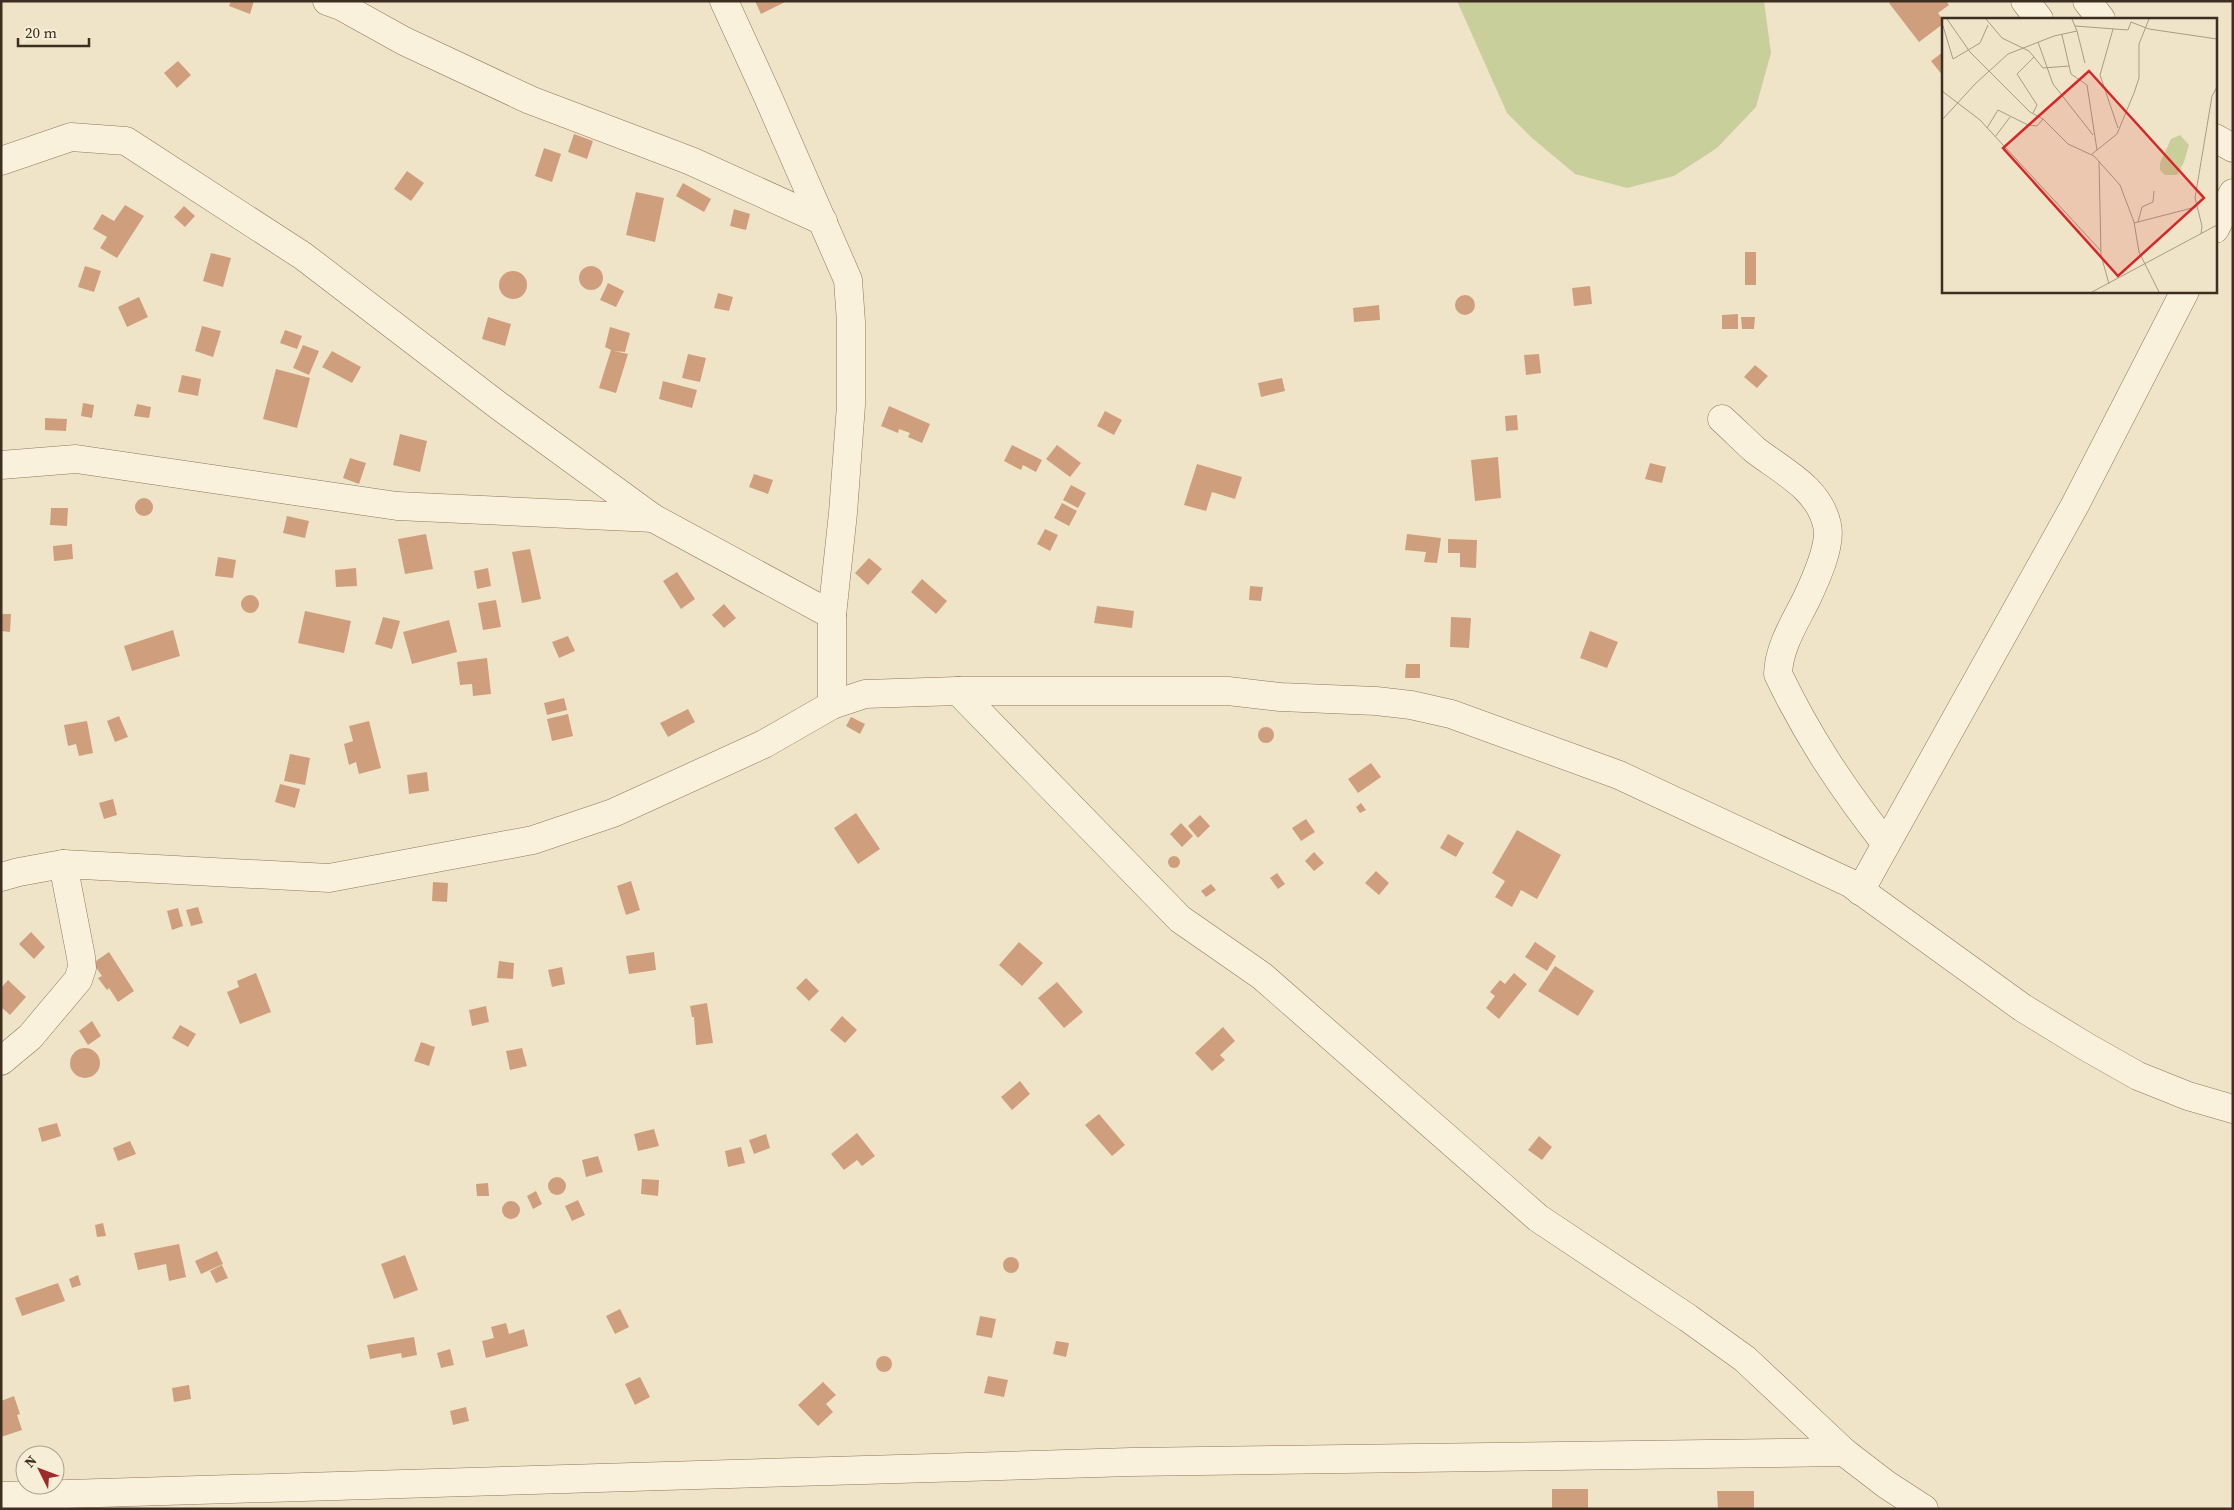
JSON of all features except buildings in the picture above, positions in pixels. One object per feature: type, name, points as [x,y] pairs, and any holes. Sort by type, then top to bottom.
[{"type":"street","points":[[327,1],[341,6],[404,41],[530,100],[691,161],[823,221]]},
{"type":"street","points":[[724,1],[848,280],[852,331],[851,405],[843,513],[832,616],[832,705]]},
{"type":"street","points":[[2025,1],[2038,18]]},
{"type":"street","points":[[2087,1],[2100,18]]},
{"type":"street","points":[[1,161],[71,137],[126,141],[303,256],[499,406],[653,518],[832,616]]},
{"type":"street","points":[[2216,139],[2233,148]]},
{"type":"street","points":[[2216,227],[2233,193]]},
{"type":"street","points":[[1860,891],[2075,505],[2184,292]]},
{"type":"street","points":[[1722,419],[1755,449],[1808,489],[1819,503],[1828,526],[1827,547],[1807,598],[1785,643],[1778,662],[1778,674],[1812,740],[1841,786],[1886,844]]},
{"type":"street","points":[[1,465],[76,460],[397,506],[653,518]]},
{"type":"street","points":[[958,691],[1180,919],[1262,976],[1538,1218],[1688,1318],[1745,1359],[1844,1452],[1887,1485],[1924,1509]]},
{"type":"street","points":[[1,877],[63,864],[329,878],[533,840],[613,814],[764,744],[832,705],[864,694],[958,691],[1228,691],[1280,697],[1376,701],[1411,705],[1452,714],[1619,775],[1841,879],[2023,1008],[2085,1046],[2138,1076],[2188,1096],[2233,1109]]},
{"type":"street","points":[[1,1061],[30,1037],[78,980],[80,974],[81,957],[63,864]]},
{"type":"street","points":[[1,1496],[43,1497],[1131,1462],[1844,1452]]},
{"type":"green space","points":[[1457,1],[1764,1],[1771,53],[1756,107],[1717,148],[1674,176],[1627,188],[1575,174],[1532,138],[1507,113]]}]
